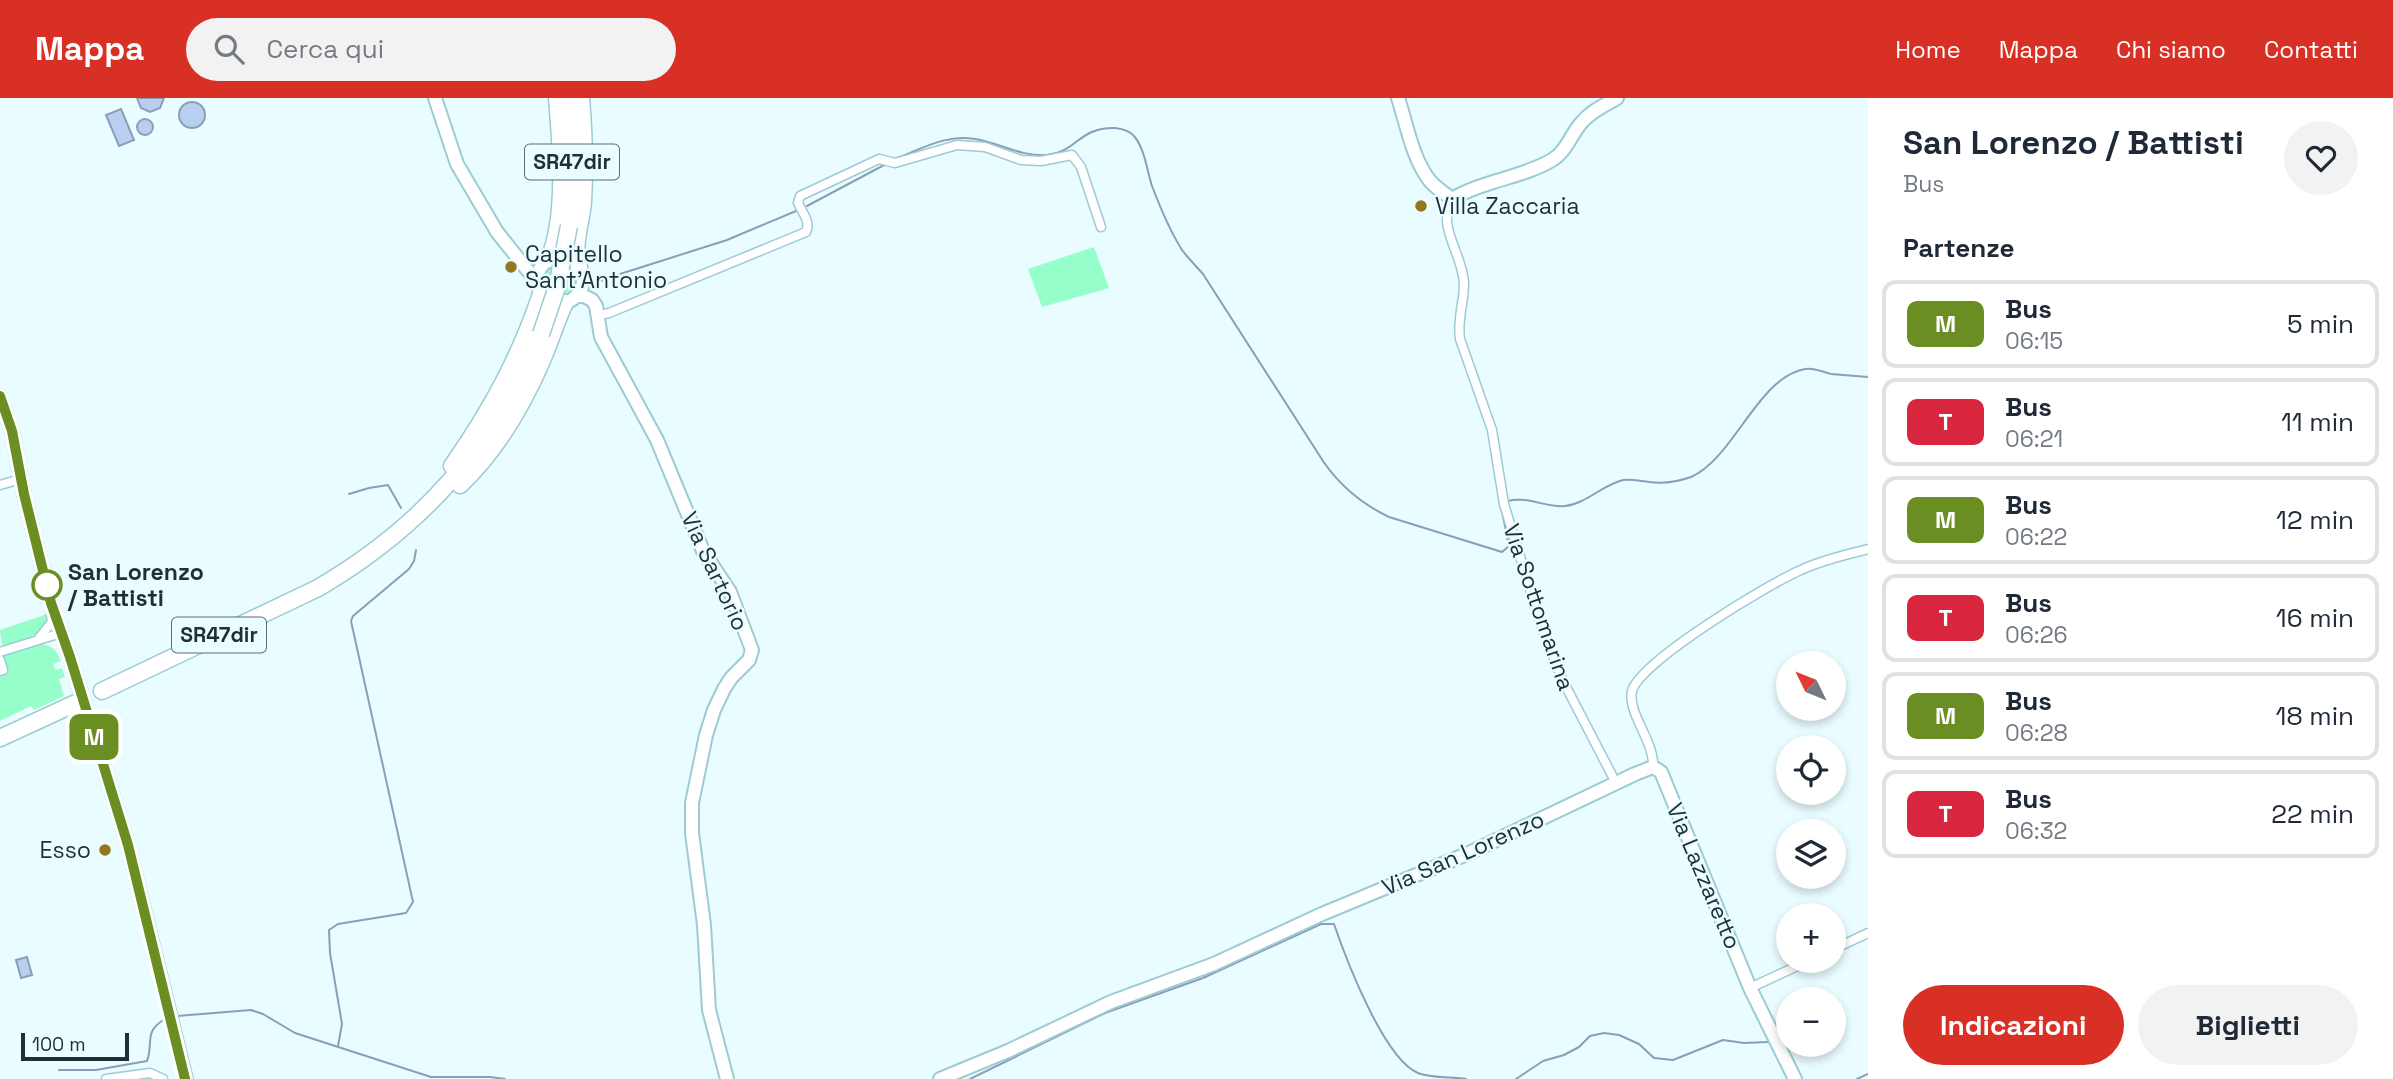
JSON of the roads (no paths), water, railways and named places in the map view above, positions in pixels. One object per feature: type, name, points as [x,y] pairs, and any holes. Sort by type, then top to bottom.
[{"type":"highway","points":[[547,261],[557,228],[560,176],[557,98]]},
{"type":"highway","name":"SR47dir","points":[[102,691],[318,588],[376,551],[425,508],[474,454],[517,387],[541,334],[557,286],[569,226],[572,150],[569,98]]},
{"type":"highway","points":[[581,98],[584,154],[582,211],[576,251],[581,272]]},
{"type":"highway","points":[[376,551],[437,485],[484,418],[518,355],[539,288]]},
{"type":"highway","points":[[376,551],[416,526],[467,479],[493,450],[533,380],[570,300]]},
{"type":"highway","points":[[0,738],[76,703]]},
{"type":"street","points":[[436,98],[457,164],[497,232],[539,288],[552,302],[584,296],[592,300],[602,315],[806,232],[807,221],[798,203],[800,195],[879,159],[895,163],[957,145],[985,147],[1021,160],[1041,161],[1072,155],[1081,167],[1101,227]]},
{"type":"street","points":[[1398,98],[1416,154],[1427,176],[1452,199],[1468,190],[1552,160],[1567,145],[1582,122],[1594,111],[1617,98]]},
{"type":"street","name":"Via Sottomarina","points":[[1452,199],[1446,209],[1445,224],[1461,265],[1464,282],[1459,330],[1462,347],[1492,430],[1503,500],[1521,566],[1563,681],[1616,783]]},
{"type":"street","points":[[520,262],[533,264],[562,257],[569,258],[581,272],[582,288],[570,300]]},
{"type":"street","points":[[539,288],[538,271],[547,261]]},
{"type":"street","name":"Via Sartorio","points":[[581,272],[586,285],[602,303],[607,349],[657,440],[703,551],[730,592],[752,650],[749,660],[731,678],[714,710],[692,803],[692,833],[704,925],[709,1010],[727,1079]]},
{"type":"street","points":[[0,396],[12,431],[51,603],[128,845],[186,1079]]},
{"type":"street","points":[[0,485],[21,479]]},
{"type":"street","points":[[1653,767],[1651,750],[1632,703],[1635,682],[1652,666],[1709,624],[1799,570],[1868,549]]},
{"type":"street","points":[[37,640],[52,622],[51,603]]},
{"type":"street","points":[[0,652],[61,633]]},
{"type":"street","points":[[37,640],[55,643],[70,657]]},
{"type":"street","points":[[0,660],[3,670],[0,671]]},
{"type":"street","name":"Via San Lorenzo","points":[[940,1079],[1008,1051],[1111,1002],[1214,964],[1322,914],[1467,854],[1653,767]]},
{"type":"street","name":"Via Lazzaretto","points":[[1653,767],[1661,772],[1750,988],[1795,1079]]},
{"type":"street","points":[[1846,943],[1868,933]]},
{"type":"street","points":[[1750,988],[1782,973]]},
{"type":"street","points":[[106,1079],[150,1073],[163,1079]]},
{"type":"water","points":[[137,98],[164,98],[160,108],[150,112],[141,108]]},
{"type":"water","points":[[192,102],[201,106],[205,115],[201,124],[192,128],[183,124],[179,115],[183,106]]},
{"type":"water","points":[[121,109],[134,140],[119,146],[106,115]]},
{"type":"water","points":[[145,119],[151,121],[151,133],[145,135],[139,133],[137,127],[139,121]]},
{"type":"water","points":[[27,957],[32,975],[21,978],[16,960]]},
{"type":"waterway","points":[[898,158],[955,138],[984,141],[1028,154],[1047,155],[1065,149],[1093,131],[1115,128],[1128,132],[1141,147],[1158,202],[1182,250],[1203,274],[1323,461],[1344,486],[1389,517],[1502,552],[1509,546],[1501,506]]},
{"type":"waterway","points":[[807,206],[886,164]]},
{"type":"waterway","points":[[620,274],[727,240],[796,211]]},
{"type":"waterway","points":[[597,282],[613,277]]},
{"type":"waterway","points":[[1507,501],[1573,505],[1623,480],[1665,483],[1691,477],[1720,453],[1773,387],[1788,375],[1805,369],[1815,369],[1831,374],[1868,377]]},
{"type":"waterway","points":[[349,494],[388,485],[401,508]]},
{"type":"waterway","points":[[338,1046],[342,1024],[330,953],[329,930],[338,924],[406,913],[413,902],[351,621],[353,616],[409,569],[416,550]]},
{"type":"waterway","points":[[970,1079],[1105,1013],[1203,978],[1321,924],[1334,924],[1368,1006],[1392,1049],[1405,1064],[1423,1075],[1466,1079]]},
{"type":"waterway","points":[[177,1016],[251,1010],[295,1033],[431,1077],[505,1079]]},
{"type":"waterway","points":[[59,1070],[96,1070],[147,1061],[151,1033],[165,1019]]},
{"type":"waterway","points":[[1516,1079],[1543,1061],[1579,1047],[1590,1036],[1604,1033],[1619,1035],[1639,1044],[1654,1058],[1673,1060],[1723,1040],[1768,1042]]},
{"type":"waterway","points":[[1857,1079],[1868,1074]]},
{"type":"place","name":"Villa Zaccaria","points":[[1421,206]]},
{"type":"place","name":"Capitello Sant'Antonio","points":[[511,267]]},
{"type":"place","name":"San Lorenzo / Battisti","points":[[47,585]]},
{"type":"place","name":"Esso","points":[[105,850]]}]
